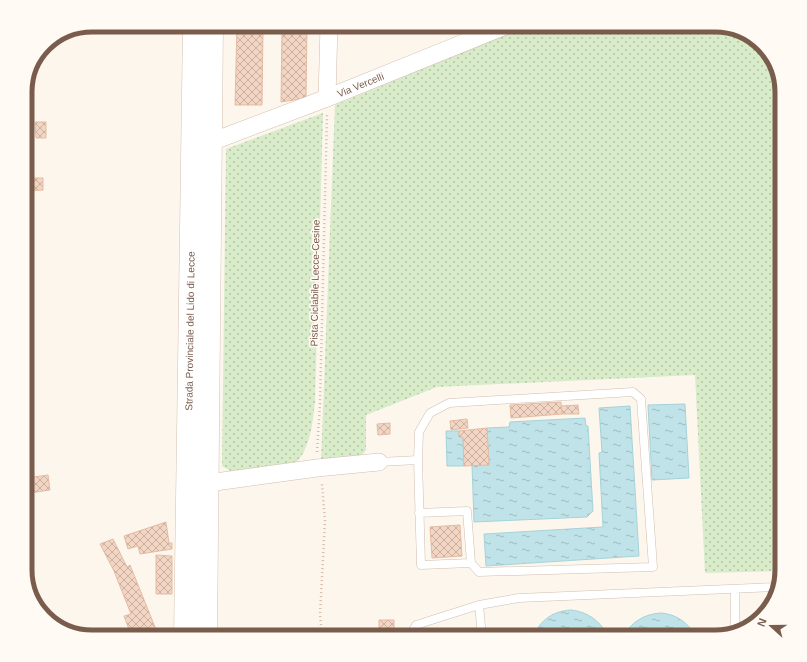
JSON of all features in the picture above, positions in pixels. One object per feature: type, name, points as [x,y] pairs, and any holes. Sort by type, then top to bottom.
[{"type":"main road","name":"Strada Provinciale del Lido di Lecce","points":[[185,630],[194,32]]},
{"type":"main road","name":"Strada Provinciale del Lido di Lecce","points":[[206,630],[212,32]]},
{"type":"street","points":[[327,98],[329,32]]},
{"type":"street","name":"Via Vercelli","points":[[211,142],[327,98],[481,32]]},
{"type":"street","points":[[208,483],[318,468],[379,462]]},
{"type":"lane","points":[[419,513],[468,511],[471,563],[478,572],[653,567],[641,399],[633,392],[449,403],[430,413],[419,432],[418,460],[419,513],[421,565],[471,563]]},
{"type":"lane","points":[[379,462],[418,460]]},
{"type":"lane","points":[[413,630],[416,624],[479,606],[519,598],[772,587]]},
{"type":"lane","points":[[735,589],[735,627]]},
{"type":"lane","points":[[479,606],[481,630]]},
{"type":"path","name":"Pista Ciclabile Lecce-Cesine","points":[[321,624],[320,615],[325,521],[322,482],[316,458],[320,404],[327,98]]},
{"type":"green space","points":[[513,32],[715,32],[734,35],[745,40],[763,55],[773,76],[775,92],[775,571],[705,573],[695,375],[437,387],[366,415],[366,450],[359,459],[321,461],[335,105]]},
{"type":"green space","points":[[323,113],[315,401],[310,436],[303,454],[292,466],[232,472],[222,466],[226,149]]},
{"type":"water","points":[[685,404],[689,478],[652,480],[648,405]]},
{"type":"water","points":[[630,406],[639,556],[486,566],[484,534],[603,527],[599,453],[602,452],[599,408]]},
{"type":"water","points":[[585,418],[586,426],[588,426],[593,511],[587,517],[474,522],[472,465],[489,465],[487,428],[509,427],[510,422]]},
{"type":"water","points":[[446,431],[459,431],[459,437],[463,437],[464,466],[447,466]]},
{"type":"water","points":[[564,611],[577,611],[588,615],[598,622],[604,630],[537,630],[543,621],[553,614]]},
{"type":"water","points":[[661,613],[677,617],[692,630],[628,630],[634,623],[644,617]]},
{"type":"building","points":[[237,32],[263,32],[262,105],[235,105]]},
{"type":"building","points":[[282,32],[307,32],[306,98],[281,102]]},
{"type":"building","points":[[35,122],[46,122],[46,138],[36,138]]},
{"type":"building","points":[[32,178],[43,178],[43,190],[32,191]]},
{"type":"building","points":[[561,402],[562,414],[511,418],[510,405]]},
{"type":"building","points":[[578,405],[579,414],[562,414],[561,406]]},
{"type":"building","points":[[467,419],[468,428],[451,430],[450,421]]},
{"type":"building","points":[[390,423],[390,434],[378,435],[377,424]]},
{"type":"building","points":[[487,428],[489,465],[464,466],[463,437],[459,437],[459,431]]},
{"type":"building","points":[[32,464],[34,477],[48,475],[50,490],[32,493]]},
{"type":"building","points":[[166,522],[169,543],[172,543],[172,549],[140,554],[138,546],[128,549],[124,536]]},
{"type":"building","points":[[460,525],[462,556],[432,558],[430,527]]},
{"type":"building","points":[[113,539],[127,567],[130,565],[156,630],[129,630],[124,616],[131,614],[114,571],[100,544]]},
{"type":"building","points":[[156,555],[172,556],[172,594],[156,594]]},
{"type":"building","points":[[379,620],[394,620],[394,630],[379,630]]}]
